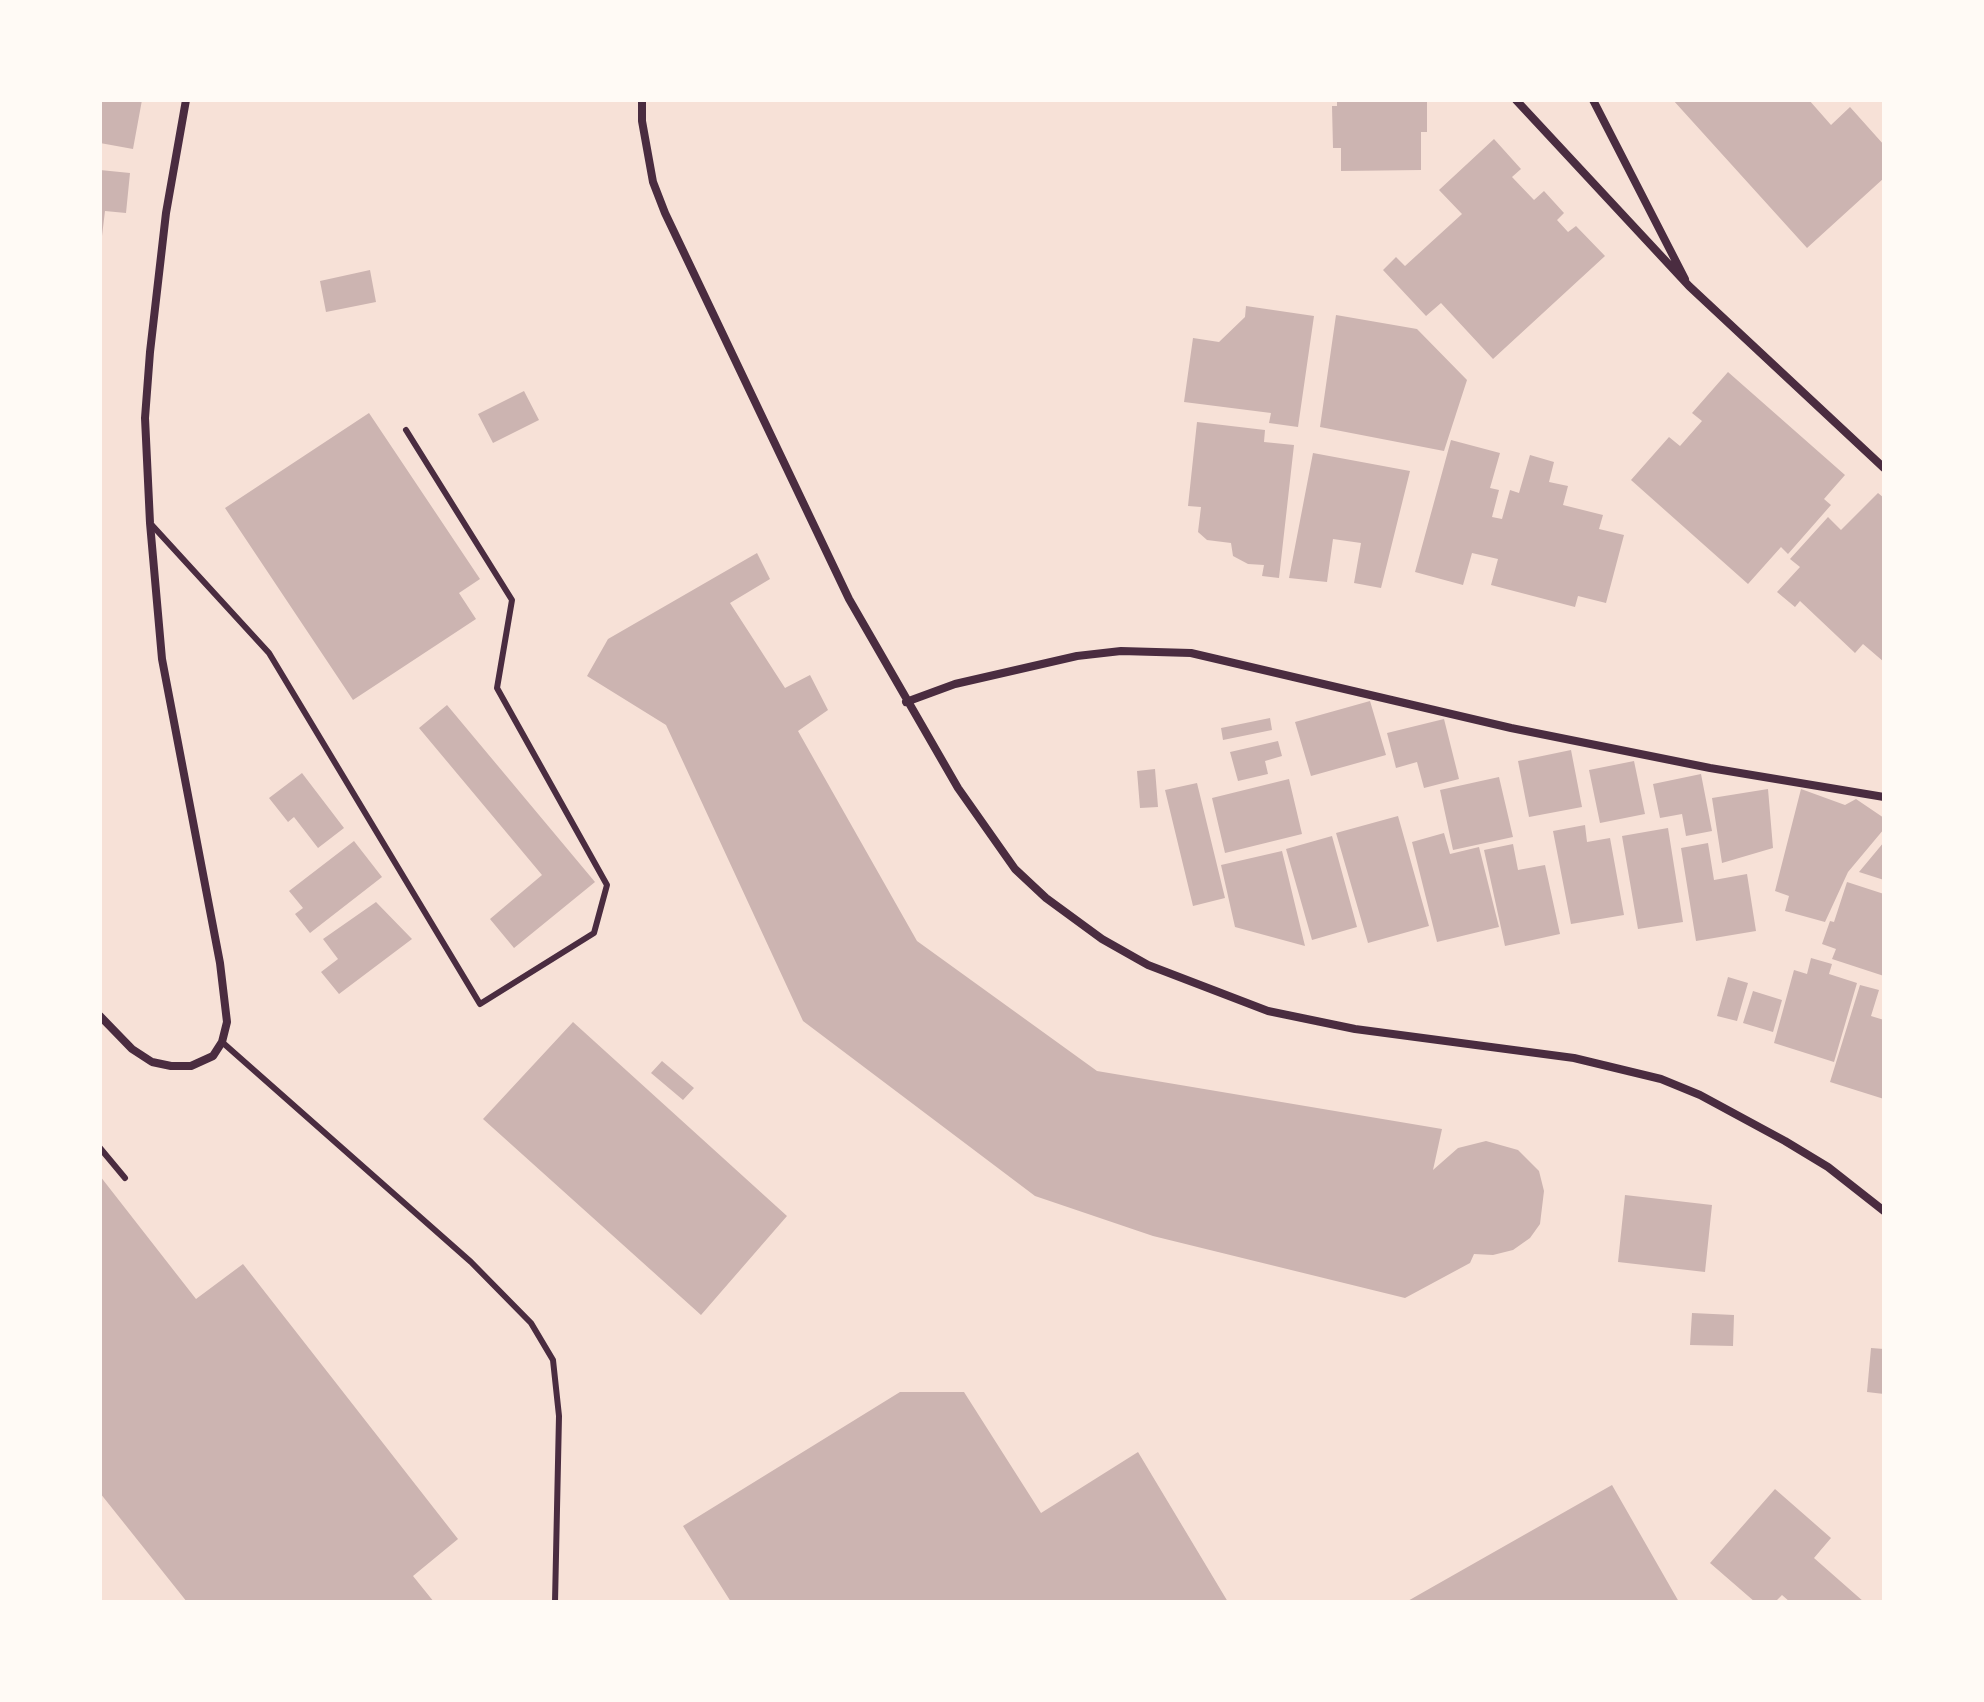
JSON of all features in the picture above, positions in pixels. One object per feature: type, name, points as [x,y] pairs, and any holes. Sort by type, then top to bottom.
[{"type":"street","points":[[100,1016],[132,1049],[152,1062],[171,1066],[191,1066],[213,1056],[222,1042],[227,1022],[226,997],[162,659],[150,523],[145,418],[166,213],[186,100]]},
{"type":"street","points":[[642,100],[647,149],[665,213],[849,599],[958,788],[1015,869],[1057,906],[1148,965],[1268,1011],[1355,1029],[1574,1058],[1661,1079],[1700,1095],[1785,1141],[1828,1167],[1884,1211]]},
{"type":"street","points":[[1516,100],[1689,286],[1884,468]]},
{"type":"street","points":[[1593,100],[1689,286]]},
{"type":"street","points":[[906,702],[955,684],[1077,656],[1121,651],[1191,653],[1541,734],[1710,768],[1884,797]]},
{"type":"lane","points":[[150,523],[269,653],[480,1004],[594,933],[607,885],[497,688],[512,600],[406,430]]},
{"type":"lane","points":[[222,1042],[471,1262],[531,1323],[553,1360],[559,1416],[555,1602]]},
{"type":"lane","points":[[100,1148],[125,1178]]},
{"type":"building","points":[[100,100],[142,100],[133,149],[100,143]]},
{"type":"building","points":[[1337,100],[1427,101],[1427,132],[1421,132],[1421,170],[1341,171],[1341,148],[1333,148],[1332,106],[1337,106]]},
{"type":"building","points":[[1673,100],[1809,100],[1831,125],[1850,107],[1884,145],[1884,178],[1807,248]]},
{"type":"building","points":[[1494,139],[1521,169],[1512,177],[1534,200],[1544,191],[1564,213],[1557,220],[1568,232],[1576,226],[1605,256],[1493,359],[1441,303],[1426,316],[1383,270],[1396,257],[1405,266],[1462,214],[1439,190]]},
{"type":"building","points":[[100,170],[130,173],[126,213],[105,211],[102,236]]},
{"type":"building","points":[[370,270],[376,302],[326,312],[320,281]]},
{"type":"building","points":[[1246,306],[1314,316],[1298,427],[1269,423],[1271,413],[1184,402],[1193,338],[1219,342],[1245,317]]},
{"type":"building","points":[[1336,315],[1417,329],[1467,380],[1444,451],[1320,427]]},
{"type":"building","points":[[1728,372],[1845,475],[1824,499],[1831,505],[1788,554],[1781,547],[1748,584],[1631,480],[1669,437],[1680,446],[1702,421],[1692,413]]},
{"type":"building","points":[[524,391],[539,420],[493,443],[478,414]]},
{"type":"building","points":[[369,413],[480,579],[459,593],[476,619],[353,700],[225,508]]},
{"type":"building","points":[[1197,422],[1265,430],[1264,442],[1294,445],[1279,578],[1262,576],[1264,565],[1248,564],[1233,556],[1231,543],[1207,540],[1198,532],[1201,507],[1188,506]]},
{"type":"building","points":[[1451,440],[1500,453],[1490,488],[1499,490],[1492,517],[1502,519],[1510,490],[1519,493],[1530,455],[1554,462],[1549,482],[1568,486],[1563,505],[1603,515],[1599,529],[1624,535],[1606,603],[1578,596],[1575,607],[1491,585],[1498,559],[1472,553],[1463,585],[1415,572]]},
{"type":"building","points":[[1313,453],[1410,471],[1381,588],[1354,583],[1361,543],[1333,539],[1327,582],[1289,578]]},
{"type":"building","points":[[1878,493],[1884,498],[1884,662],[1863,644],[1855,653],[1800,601],[1795,607],[1777,592],[1800,567],[1790,559],[1828,517],[1841,530]]},
{"type":"building","points":[[757,553],[770,579],[730,603],[785,688],[810,675],[828,710],[798,731],[917,941],[1097,1071],[1442,1129],[1433,1170],[1458,1148],[1486,1141],[1518,1150],[1539,1171],[1544,1191],[1540,1224],[1530,1238],[1513,1250],[1493,1255],[1474,1254],[1470,1263],[1405,1298],[1153,1236],[1035,1196],[803,1021],[666,725],[587,676],[608,639]]},
{"type":"building","points":[[1370,701],[1386,755],[1311,776],[1295,722]]},
{"type":"building","points":[[447,705],[595,882],[514,948],[490,919],[542,875],[419,728]]},
{"type":"building","points":[[1270,718],[1272,730],[1223,740],[1221,728]]},
{"type":"building","points":[[1444,719],[1459,779],[1424,788],[1417,762],[1396,768],[1387,733]]},
{"type":"building","points":[[1278,741],[1282,756],[1265,761],[1268,774],[1238,781],[1230,752]]},
{"type":"building","points":[[1571,750],[1582,807],[1529,817],[1518,761]]},
{"type":"building","points":[[1634,761],[1645,814],[1600,823],[1589,770]]},
{"type":"building","points":[[1155,769],[1158,807],[1140,808],[1137,771]]},
{"type":"building","points":[[302,773],[344,828],[318,848],[294,817],[288,822],[269,798]]},
{"type":"building","points":[[1701,774],[1712,831],[1686,836],[1682,814],[1660,818],[1653,784]]},
{"type":"building","points":[[1499,777],[1513,837],[1453,850],[1440,790]]},
{"type":"building","points":[[1289,779],[1302,834],[1225,853],[1212,798]]},
{"type":"building","points":[[1197,783],[1225,898],[1193,906],[1165,790]]},
{"type":"building","points":[[1768,789],[1773,848],[1722,863],[1712,798]]},
{"type":"building","points":[[1801,789],[1845,805],[1856,799],[1884,818],[1884,829],[1848,872],[1825,922],[1785,911],[1789,896],[1775,891]]},
{"type":"building","points":[[1398,816],[1429,926],[1368,943],[1336,833]]},
{"type":"building","points":[[1585,825],[1587,842],[1610,838],[1624,915],[1571,924],[1553,831]]},
{"type":"building","points":[[1668,828],[1683,922],[1638,929],[1622,836]]},
{"type":"building","points":[[1444,833],[1450,854],[1479,847],[1499,927],[1437,942],[1412,842]]},
{"type":"building","points":[[1332,836],[1357,927],[1312,940],[1286,849]]},
{"type":"building","points":[[354,841],[382,877],[310,933],[295,914],[303,908],[289,891]]},
{"type":"building","points":[[1884,842],[1884,880],[1859,872]]},
{"type":"building","points":[[1708,843],[1714,880],[1747,874],[1756,931],[1696,941],[1681,848]]},
{"type":"building","points":[[1513,844],[1518,870],[1545,865],[1560,934],[1505,946],[1484,850]]},
{"type":"building","points":[[1282,851],[1305,946],[1235,927],[1221,865]]},
{"type":"building","points":[[1847,882],[1884,894],[1884,976],[1832,959],[1836,949],[1822,944],[1830,921],[1834,922]]},
{"type":"building","points":[[376,902],[412,939],[339,994],[321,972],[338,959],[323,939]]},
{"type":"building","points":[[1811,958],[1832,964],[1829,974],[1857,983],[1834,1062],[1774,1043],[1794,970],[1807,974]]},
{"type":"building","points":[[1728,977],[1748,983],[1737,1021],[1717,1016]]},
{"type":"building","points":[[1860,985],[1879,990],[1871,1016],[1884,1020],[1884,1099],[1830,1082]]},
{"type":"building","points":[[1753,991],[1782,1000],[1773,1032],[1743,1023]]},
{"type":"building","points":[[573,1022],[787,1216],[701,1315],[483,1119]]},
{"type":"building","points":[[662,1061],[694,1088],[683,1100],[651,1073]]},
{"type":"building","points":[[100,1176],[196,1299],[243,1264],[458,1539],[413,1576],[434,1602],[187,1602],[100,1493]]},
{"type":"building","points":[[1625,1195],[1712,1205],[1705,1272],[1618,1262]]},
{"type":"building","points":[[1692,1313],[1734,1315],[1733,1346],[1690,1345]]},
{"type":"building","points":[[1871,1348],[1884,1349],[1884,1394],[1867,1392]]},
{"type":"building","points":[[900,1392],[964,1392],[1041,1513],[1138,1452],[1228,1602],[731,1602],[683,1526]]},
{"type":"building","points":[[1612,1485],[1679,1602],[1406,1602]]},
{"type":"building","points":[[1775,1489],[1831,1538],[1814,1558],[1864,1602],[1790,1602],[1782,1595],[1775,1602],[1755,1602],[1710,1563]]}]
